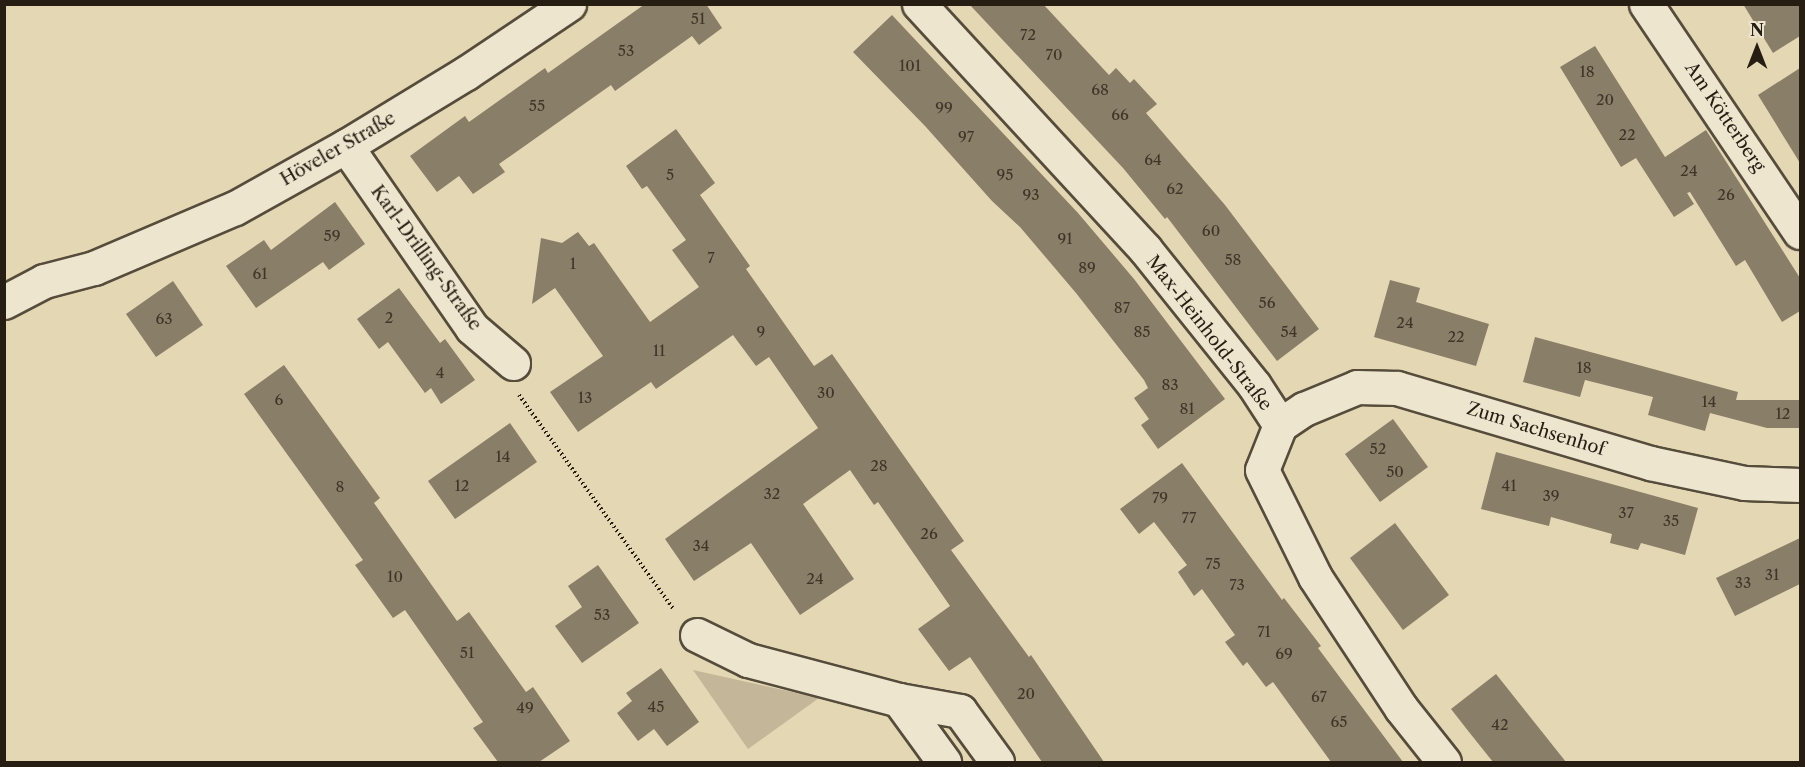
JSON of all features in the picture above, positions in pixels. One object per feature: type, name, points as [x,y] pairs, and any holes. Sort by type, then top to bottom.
[{"type":"street","name":"Höveler Straße","points":[[4,302],[44,281],[94,268],[235,208],[346,146],[466,73],[569,4]]},
{"type":"street","name":"Max-Heinhold-Straße","points":[[919,4],[1145,249],[1254,385],[1280,425],[1262,470],[1315,578],[1401,708],[1444,762]]},
{"type":"street","name":"Am Kötterberg","points":[[1646,4],[1800,232]]},
{"type":"street","name":"Karl-Drilling-Straße","points":[[346,146],[472,328],[513,363]]},
{"type":"street","name":"Zum Sachsenhof","points":[[1280,425],[1304,409],[1357,387],[1397,388],[1650,463],[1744,483],[1800,485]]},
{"type":"street","points":[[697,635],[748,660],[899,700],[960,711],[997,762]]},
{"type":"street","points":[[899,700],[944,762]]},
{"type":"path","points":[[519,395],[677,615],[697,635]]},
{"type":"shaded area","points":[[693,670],[819,698],[748,749]]},
{"type":"building","points":[[645,4],[706,4],[722,28],[699,45],[692,36],[615,91],[611,85],[499,164],[505,172],[473,194],[459,176],[437,192],[410,156],[465,116],[469,122],[545,68],[548,73]]},
{"type":"building","points":[[969,4],[1043,4],[1109,75],[1116,68],[1130,83],[1134,79],[1157,104],[1146,113],[1225,205],[1319,329],[1277,361],[1167,217],[1165,219],[1123,168]]},
{"type":"building","points":[[1743,4],[1800,4],[1800,36],[1773,53]]},
{"type":"building","points":[[892,15],[1078,213],[1134,279],[1225,399],[1158,449],[1141,425],[1149,419],[1134,398],[1148,388],[1144,380],[1076,293],[1020,227],[992,201],[925,126],[853,52]]},
{"type":"building","points":[[1595,46],[1665,157],[1706,130],[1800,278],[1800,311],[1782,322],[1745,260],[1736,266],[1690,192],[1687,193],[1694,204],[1674,217],[1636,158],[1621,167],[1560,67]]},
{"type":"building","points":[[1800,68],[1800,163],[1758,95]]},
{"type":"building","points":[[676,129],[715,183],[700,195],[750,266],[746,269],[814,366],[832,354],[964,541],[951,550],[1029,657],[1031,655],[1104,762],[1042,762],[970,657],[949,671],[918,629],[950,606],[878,502],[874,505],[850,470],[803,504],[854,579],[800,615],[751,543],[694,581],[665,539],[818,428],[769,357],[756,366],[733,335],[656,389],[651,382],[578,432],[550,392],[603,356],[555,288],[532,304],[541,238],[562,243],[578,232],[589,246],[594,243],[650,322],[699,287],[672,250],[686,240],[647,186],[642,189],[626,166]]},
{"type":"building","points":[[335,202],[365,244],[329,270],[323,262],[256,308],[226,266],[264,240],[271,250]]},
{"type":"building","points":[[1390,280],[1420,288],[1416,302],[1489,324],[1476,366],[1374,337]]},
{"type":"building","points":[[173,281],[203,325],[156,357],[126,314]]},
{"type":"building","points":[[399,288],[440,343],[445,339],[475,380],[441,404],[431,388],[425,393],[388,342],[379,349],[357,319]]},
{"type":"building","points":[[1535,337],[1738,392],[1736,400],[1800,400],[1800,428],[1767,428],[1710,413],[1705,431],[1648,415],[1653,397],[1585,380],[1580,397],[1523,382]]},
{"type":"building","points":[[284,365],[380,498],[374,503],[457,621],[469,612],[526,692],[533,687],[570,741],[539,762],[498,762],[473,728],[483,722],[405,610],[393,618],[355,565],[363,560],[244,394]]},
{"type":"building","points":[[1393,419],[1428,467],[1380,502],[1345,454]]},
{"type":"building","points":[[510,423],[537,462],[455,519],[428,481]]},
{"type":"building","points":[[1496,452],[1698,508],[1685,555],[1641,543],[1638,550],[1610,543],[1612,534],[1551,517],[1549,526],[1481,509]]},
{"type":"building","points":[[1182,463],[1282,600],[1284,598],[1321,646],[1318,648],[1403,762],[1331,762],[1273,682],[1266,687],[1247,662],[1243,666],[1225,642],[1235,635],[1202,589],[1194,596],[1178,572],[1187,565],[1154,522],[1139,534],[1120,509]]},
{"type":"building","points":[[1395,523],[1449,595],[1403,630],[1350,558]]},
{"type":"building","points":[[1800,538],[1800,584],[1735,616],[1716,578]]},
{"type":"building","points":[[598,565],[639,623],[582,663],[555,626],[582,607],[568,586]]},
{"type":"building","points":[[661,668],[699,722],[667,746],[654,729],[638,741],[617,713],[632,701],[626,693]]},
{"type":"building","points":[[1496,674],[1566,762],[1493,762],[1469,732],[1451,709]]}]
